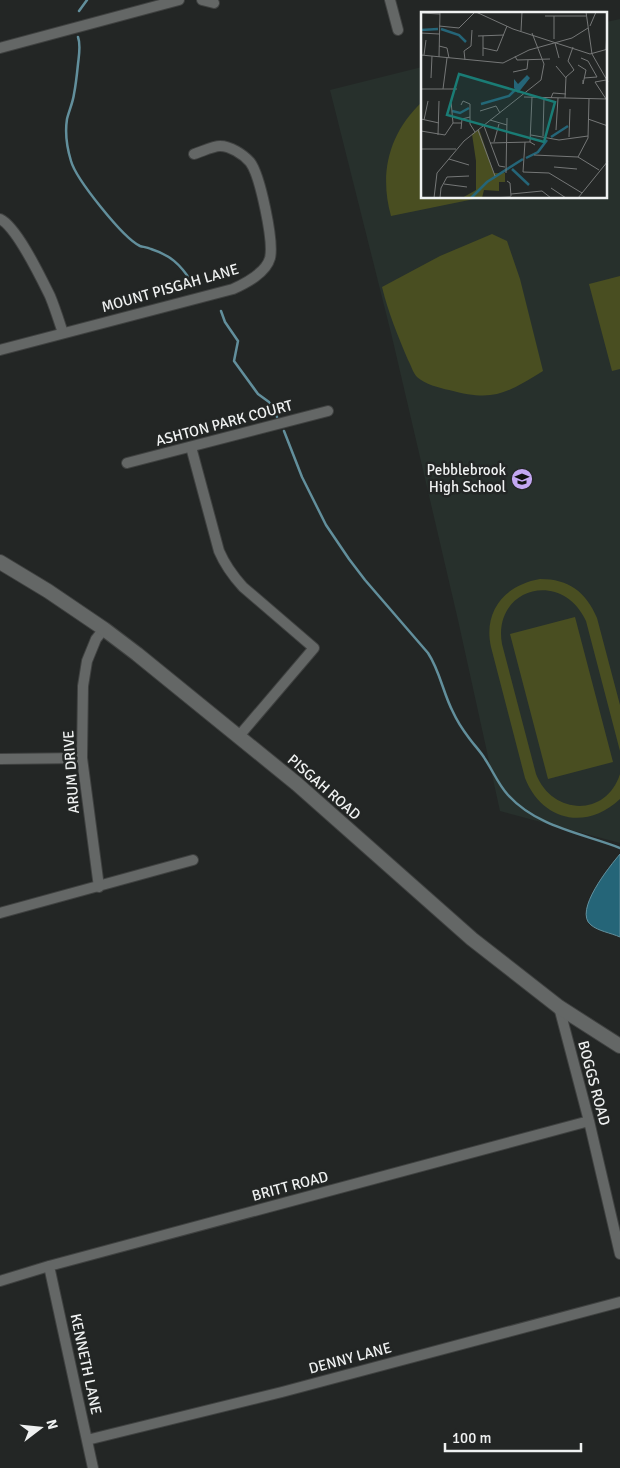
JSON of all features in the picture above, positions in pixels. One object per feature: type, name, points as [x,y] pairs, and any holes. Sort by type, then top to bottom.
[{"type":"street","points":[[0,48],[179,0]]},
{"type":"street","points":[[202,0],[214,3]]},
{"type":"street","points":[[390,0],[398,30]]},
{"type":"street","name":"MOUNT PISGAH LANE","points":[[0,350],[233,289],[250,282],[262,270],[270,258],[270,230],[256,173],[249,161],[236,150],[220,146],[194,154]]},
{"type":"street","points":[[0,219],[14,231],[33,264],[51,298],[63,333]]},
{"type":"street","name":"ASHTON PARK COURT","points":[[127,463],[328,411]]},
{"type":"street","points":[[191,447],[219,551],[224,562],[243,588],[314,648],[239,736]]},
{"type":"street","name":"PISGAH ROAD","points":[[0,562],[104,628],[172,681],[297,784],[472,939],[559,1007],[620,1046]]},
{"type":"street","name":"ARUM DRIVE","points":[[99,887],[82,758],[83,686],[88,660],[96,639],[104,628]]},
{"type":"street","points":[[0,759],[82,758]]},
{"type":"street","points":[[0,914],[192,860]]},
{"type":"street","name":"BOGGS ROAD","points":[[559,1007],[589,1122],[620,1254]]},
{"type":"street","name":"BRITT ROAD","points":[[0,1281],[49,1266],[589,1122]]},
{"type":"street","name":"KENNETH LANE","points":[[49,1266],[93,1468]]},
{"type":"street","name":"DENNY LANE","points":[[87,1440],[282,1392],[620,1302]]},
{"type":"shaded area","name":"Pebblebrook High School","points":[[620,19],[620,843],[500,811],[392,337],[330,90],[421,67],[421,199],[608,199],[608,22]]},
{"type":"green space","points":[[421,103],[421,199],[474,199],[391,216],[386,184],[387,169],[395,140],[411,114]]},
{"type":"green space","points":[[492,234],[507,241],[520,279],[543,371],[499,394],[464,394],[428,384],[417,377],[413,371],[393,324],[382,287],[440,256]]},
{"type":"green space","points":[[620,276],[620,369],[612,371],[589,284]]},
{"type":"green space","points":[[540,579],[560,581],[568,584],[588,601],[597,618],[620,705],[620,751],[586,621],[575,605],[561,594],[546,590],[531,592],[518,599],[507,610],[502,625],[502,644],[536,774],[544,788],[566,804],[579,806],[591,804],[603,798],[613,788],[620,774],[620,799],[607,809],[579,818],[566,817],[542,804],[533,793],[525,778],[491,647],[490,622],[499,602],[516,587]]},
{"type":"green space","points":[[575,617],[613,762],[548,779],[510,634]]},
{"type":"water","points":[[620,854],[620,937],[591,925],[587,918],[587,910],[595,889]]},
{"type":"waterway","points":[[79,11],[87,0]]},
{"type":"waterway","points":[[78,37],[80,50],[73,100],[66,129],[71,161],[81,181],[123,232],[140,246],[158,251],[169,257],[179,265],[191,281]]},
{"type":"waterway","points":[[221,311],[225,322],[238,341],[234,361],[258,394],[269,402],[277,417]]},
{"type":"waterway","points":[[284,431],[302,477],[326,525],[365,580],[428,653],[436,667],[456,719],[483,756],[504,791],[532,815],[546,822],[620,848]]},
{"type":"place","name":"Pebblebrook High School","points":[[522,479]]}]
